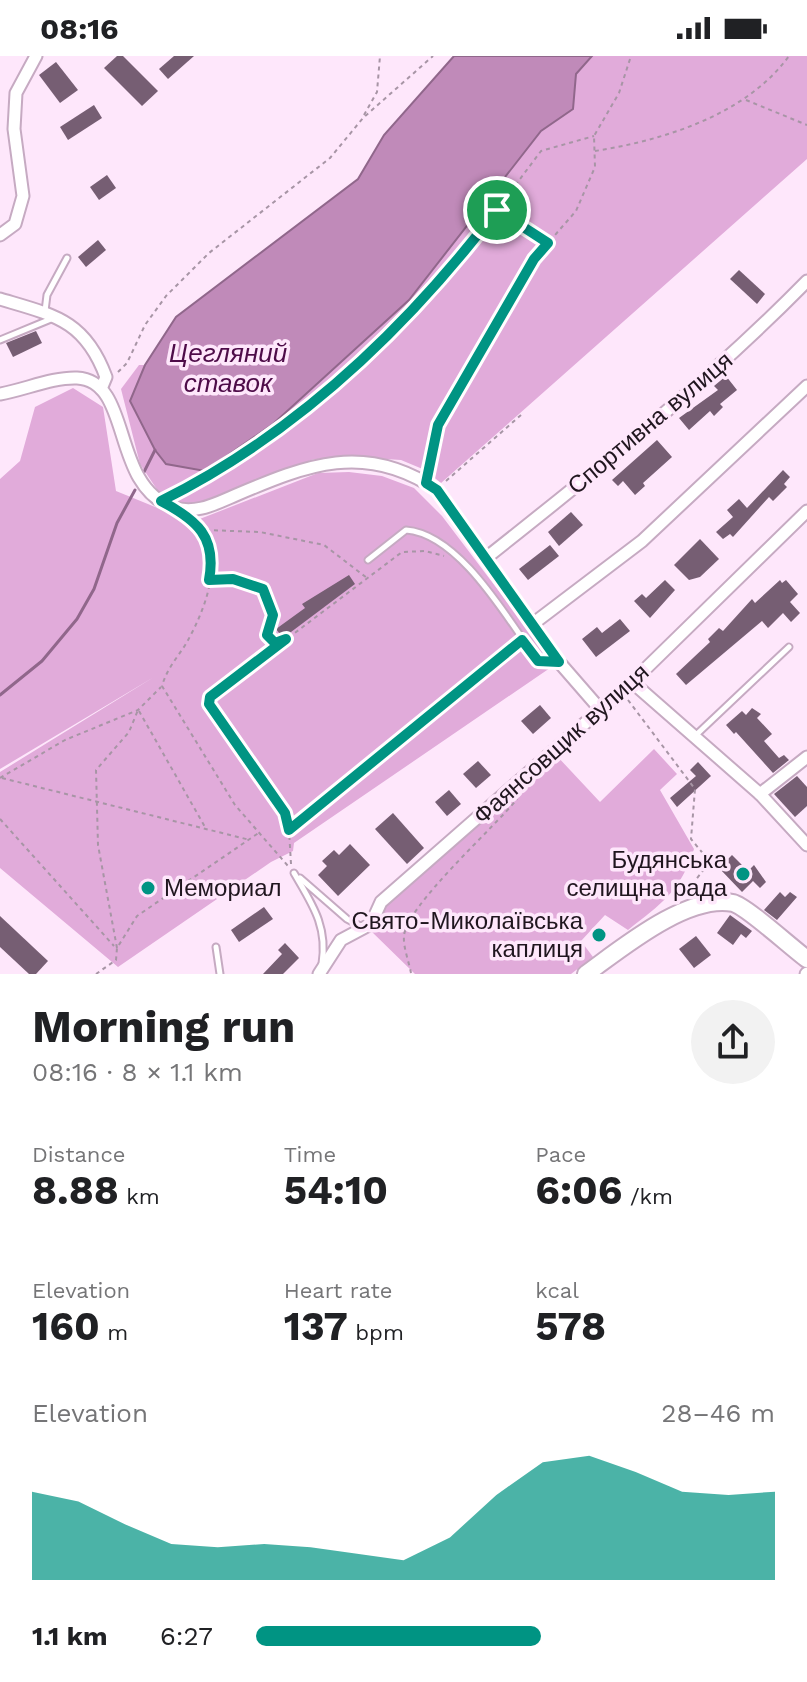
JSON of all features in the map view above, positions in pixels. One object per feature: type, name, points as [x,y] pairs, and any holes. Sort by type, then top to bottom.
[{"type":"street","points":[[0,235],[15,224],[23,196],[14,129],[16,93],[36,56]]},
{"type":"street","name":"Спортивна вулиця","points":[[486,558],[637,438],[768,322],[807,281]]},
{"type":"street","points":[[0,299],[58,318],[96,349],[104,383],[136,476],[146,490],[174,508],[201,510],[318,463],[348,461],[380,466],[437,490],[559,662],[599,708]]},
{"type":"street","points":[[0,394],[75,378],[104,383]]},
{"type":"street","points":[[534,623],[642,541],[807,386]]},
{"type":"street","name":"Фаянсовщик вулиця","points":[[318,974],[341,940],[365,929],[381,901],[544,762],[599,708],[632,682],[807,511]]},
{"type":"street","points":[[632,682],[760,794],[807,845]]},
{"type":"street","points":[[760,794],[807,757]]},
{"type":"street","points":[[586,974],[675,909],[712,903],[736,903],[807,959]]},
{"type":"lane","points":[[45,312],[47,295],[67,258]]},
{"type":"lane","points":[[0,340],[38,322],[58,318]]},
{"type":"lane","points":[[368,560],[406,530],[421,531],[438,540],[464,562],[538,661],[559,662]]},
{"type":"lane","points":[[696,735],[789,647]]},
{"type":"lane","points":[[294,873],[347,919],[365,929]]},
{"type":"lane","points":[[294,873],[320,917],[324,932],[322,965],[318,974]]},
{"type":"lane","points":[[216,947],[220,974]]},
{"type":"path","points":[[363,118],[377,92],[380,56]]},
{"type":"path","points":[[104,383],[127,363],[145,325],[166,296],[220,245],[330,158],[363,118],[433,56]]},
{"type":"path","points":[[426,483],[438,425],[534,259],[576,211],[595,167],[594,136],[619,93],[631,56]]},
{"type":"path","points":[[595,151],[643,144],[745,99],[789,56]]},
{"type":"path","points":[[745,99],[807,125]]},
{"type":"path","points":[[161,501],[239,460],[341,379],[457,263],[541,151],[594,136]]},
{"type":"path","points":[[497,210],[548,243]]},
{"type":"path","points":[[437,490],[521,415]]},
{"type":"path","points":[[174,508],[204,530],[260,532],[324,545],[367,579]]},
{"type":"path","points":[[1,778],[65,740],[138,710],[162,686],[206,599],[213,558],[204,530]]},
{"type":"path","points":[[294,873],[289,856],[289,830],[285,813],[209,704],[210,697],[402,552],[425,551],[464,562]]},
{"type":"path","points":[[209,580],[233,579],[263,589],[273,615],[267,635],[275,643],[286,639]]},
{"type":"path","points":[[289,830],[522,640]]},
{"type":"path","points":[[162,686],[235,805],[262,832],[283,860]]},
{"type":"path","points":[[618,691],[639,711],[658,743],[695,789],[691,839],[710,862],[675,909]]},
{"type":"path","points":[[96,974],[116,960],[117,948],[98,845],[96,770],[129,732],[138,710]]},
{"type":"path","points":[[138,710],[206,829]]},
{"type":"path","points":[[1,778],[250,840]]},
{"type":"path","points":[[411,973],[404,934],[422,900],[444,881],[519,796]]},
{"type":"path","points":[[0,819],[117,948]]},
{"type":"path","points":[[117,948],[137,916],[262,832]]},
{"type":"shaded area","points":[[592,56],[807,56],[807,159],[441,483],[425,470],[401,460],[338,456],[311,460],[203,508],[179,506],[158,491],[140,464],[121,389],[139,365],[145,365],[130,401],[205,471],[273,424],[409,300],[541,131],[573,109],[576,74]]},
{"type":"shaded area","points":[[73,388],[103,407],[116,491],[192,522],[318,473],[349,472],[382,476],[414,488],[442,516],[548,656],[550,668],[294,843],[293,851],[271,862],[118,967],[0,868],[0,772],[154,677],[0,769],[0,479],[20,461],[35,407]]},
{"type":"shaded area","points":[[654,749],[677,774],[660,790],[694,849],[689,864],[660,904],[628,930],[605,915],[581,941],[593,957],[571,974],[415,974],[370,930],[381,901],[556,755],[600,802]]},
{"type":"water","name":"Цегляний ставок","points":[[454,56],[592,56],[576,74],[573,109],[541,131],[409,300],[273,424],[205,471],[166,464],[155,450],[130,401],[145,365],[176,317],[358,179],[384,135]]},
{"type":"building","points":[[117,56],[123,56],[158,91],[142,106],[104,68]]},
{"type":"building","points":[[174,56],[194,56],[168,79],[159,69]]},
{"type":"building","points":[[56,62],[78,90],[60,103],[39,75]]},
{"type":"building","points":[[94,105],[102,118],[68,140],[60,127]]},
{"type":"building","points":[[107,175],[116,188],[99,200],[90,187]]},
{"type":"building","points":[[98,240],[106,250],[86,267],[78,257]]},
{"type":"building","points":[[739,270],[765,294],[757,304],[730,279]]},
{"type":"building","points":[[36,331],[42,343],[13,357],[6,343]]},
{"type":"building","points":[[726,376],[737,390],[720,404],[723,407],[714,416],[710,411],[689,430],[679,418],[718,390],[714,386]]},
{"type":"building","points":[[657,440],[672,457],[643,483],[645,486],[635,495],[623,481],[618,486],[612,480]]},
{"type":"building","points":[[783,470],[790,477],[784,484],[787,487],[773,501],[769,497],[733,537],[730,534],[723,539],[716,532],[733,517],[727,510],[739,499],[747,508]]},
{"type":"building","points":[[571,512],[583,525],[559,546],[548,532]]},
{"type":"building","points":[[700,539],[719,559],[700,577],[689,580],[674,565]]},
{"type":"building","points":[[550,545],[559,556],[528,580],[519,569]]},
{"type":"building","points":[[349,575],[355,584],[283,638],[276,629],[305,608],[302,604]]},
{"type":"building","points":[[665,580],[675,590],[650,618],[634,601],[642,594],[646,598]]},
{"type":"building","points":[[780,580],[782,583],[786,580],[798,594],[790,602],[800,613],[791,622],[783,613],[768,628],[762,621],[686,685],[676,674],[710,642],[708,639],[719,628],[723,631],[752,599],[755,603]]},
{"type":"building","points":[[620,619],[630,631],[596,657],[582,639],[597,627],[602,633]]},
{"type":"building","points":[[540,705],[551,718],[533,734],[521,721]]},
{"type":"building","points":[[752,708],[761,714],[757,718],[772,734],[764,741],[779,758],[784,755],[789,760],[773,773],[726,725],[742,711],[746,715]]},
{"type":"building","points":[[478,761],[491,775],[476,788],[463,774]]},
{"type":"building","points":[[698,762],[711,776],[677,807],[670,798],[696,776],[690,770]]},
{"type":"building","points":[[797,776],[807,787],[807,806],[795,817],[774,794]]},
{"type":"building","points":[[449,790],[461,804],[447,816],[435,802]]},
{"type":"building","points":[[393,813],[424,848],[407,864],[375,829]]},
{"type":"building","points":[[350,844],[370,865],[338,896],[318,875],[327,866],[322,861],[334,850],[339,855]]},
{"type":"building","name":"Будянська селищна рада","points":[[732,855],[748,871],[754,865],[766,882],[760,888],[753,881],[742,892],[719,868]]},
{"type":"building","points":[[780,892],[785,897],[790,892],[797,897],[777,920],[764,910]]},
{"type":"building","points":[[264,907],[273,919],[239,942],[231,930]]},
{"type":"building","points":[[730,915],[752,931],[746,938],[741,934],[733,945],[717,933]]},
{"type":"building","points":[[0,916],[48,961],[36,974],[29,974],[0,947]]},
{"type":"building","points":[[696,936],[711,955],[694,968],[679,949]]},
{"type":"building","points":[[285,943],[299,958],[283,974],[263,974],[282,954],[278,950]]},
{"type":"waterway","points":[[144,472],[155,450]]},
{"type":"waterway","points":[[0,695],[42,661],[77,619],[94,589],[117,523],[135,490]]},
{"type":"place","name":"Будянська селищна рада","points":[[743,874]]},
{"type":"place","name":"Мемориал","points":[[148,888]]},
{"type":"place","name":"Свято-Миколаївська каплиця","points":[[599,935]]},
{"type":"route","points":[[497,210],[548,243],[534,259],[438,425],[426,483],[437,490],[559,662],[538,661],[522,640],[289,830],[285,813],[209,704],[210,697],[286,639],[275,643],[267,635],[273,615],[263,589],[233,579],[209,580],[213,558],[204,530],[161,501],[239,460],[310,405],[371,352],[414,308],[457,263],[497,210]]}]
